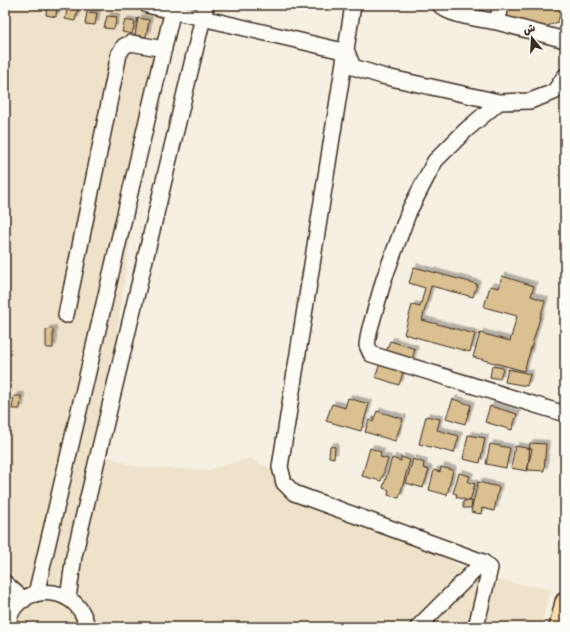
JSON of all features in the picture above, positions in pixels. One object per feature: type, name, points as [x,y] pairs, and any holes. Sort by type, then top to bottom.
[{"type":"main road","points":[[559,627],[565,602]]},
{"type":"lane","points":[[147,5],[205,11],[346,52],[353,67],[382,76],[499,102],[530,101],[554,92],[565,76]]},
{"type":"lane","points":[[353,5],[280,467],[284,483],[294,493],[483,562],[490,568],[476,627]]},
{"type":"lane","points":[[440,5],[443,9],[451,12],[497,22],[565,40]]},
{"type":"lane","points":[[497,22],[501,5]]},
{"type":"lane","points":[[30,597],[173,8]]},
{"type":"lane","points":[[68,598],[74,556],[205,11]]},
{"type":"lane","points":[[66,315],[119,54],[124,46],[132,43],[164,49]]},
{"type":"lane","points":[[499,102],[466,130],[435,161],[409,211],[384,278],[368,332],[367,345],[371,354],[565,414]]},
{"type":"lane","points":[[418,627],[483,562]]},
{"type":"lane","points":[[5,583],[30,597]]},
{"type":"lane","points":[[8,627],[9,609],[30,597],[43,592],[56,592],[68,598],[78,606],[85,618],[87,627]]},
{"type":"shaded area","points":[[5,5],[180,5],[133,219],[114,355],[96,452],[136,467],[208,470],[250,458],[484,578],[551,589],[541,627],[5,627]]},
{"type":"building","points":[[47,5],[57,5],[56,17],[46,15]]},
{"type":"building","points":[[454,5],[485,5],[484,9],[473,7],[473,9],[470,9],[469,13],[454,9]]},
{"type":"building","points":[[507,5],[563,5],[558,22],[545,27],[507,19],[508,13],[505,12]]},
{"type":"building","points":[[68,7],[78,9],[75,21],[65,19]]},
{"type":"building","points":[[87,12],[97,13],[95,25],[85,24]]},
{"type":"building","points":[[107,16],[117,17],[114,29],[104,28]]},
{"type":"building","points":[[138,18],[149,20],[146,37],[135,35]]},
{"type":"building","points":[[125,20],[135,22],[132,34],[122,32]]},
{"type":"building","points":[[414,267],[477,284],[473,297],[431,286],[422,320],[475,334],[470,352],[404,334],[412,305],[420,307],[425,288],[409,283]]},
{"type":"building","points":[[502,276],[534,286],[531,296],[545,301],[524,371],[473,357],[480,333],[510,341],[517,316],[484,307],[490,286],[499,288]]},
{"type":"building","points":[[53,329],[53,348],[46,348],[46,330]]},
{"type":"building","points":[[390,341],[415,349],[411,363],[385,355]]},
{"type":"building","points":[[381,361],[404,369],[399,385],[375,377]]},
{"type":"building","points":[[492,366],[503,368],[500,379],[490,377]]},
{"type":"building","points":[[508,369],[530,374],[527,386],[505,382]]},
{"type":"building","points":[[14,396],[21,396],[20,409],[12,409]]},
{"type":"building","points":[[348,398],[369,404],[361,431],[326,421],[332,404],[345,408]]},
{"type":"building","points":[[453,399],[471,405],[465,424],[446,418]]},
{"type":"building","points":[[490,406],[517,414],[512,430],[485,422]]},
{"type":"building","points":[[377,411],[403,419],[395,441],[365,432],[369,420],[373,422]]},
{"type":"building","points":[[426,416],[440,419],[437,430],[459,436],[454,453],[419,444]]},
{"type":"building","points":[[468,435],[485,438],[480,463],[463,459]]},
{"type":"building","points":[[530,443],[546,444],[544,471],[528,470]]},
{"type":"building","points":[[490,444],[510,448],[506,468],[486,464]]},
{"type":"building","points":[[330,446],[335,447],[334,458],[329,457]]},
{"type":"building","points":[[515,446],[532,449],[527,471],[511,468]]},
{"type":"building","points":[[370,448],[381,452],[380,457],[388,459],[381,481],[362,476]]},
{"type":"building","points":[[401,457],[410,460],[399,498],[388,495],[389,490],[383,488],[392,458],[401,461]]},
{"type":"building","points":[[413,459],[424,463],[423,468],[429,470],[423,488],[406,483]]},
{"type":"building","points":[[441,467],[453,470],[447,495],[429,490],[434,470],[440,472]]},
{"type":"building","points":[[459,473],[470,476],[468,482],[475,484],[470,501],[456,497],[457,494],[453,493]]},
{"type":"building","points":[[478,482],[499,487],[494,511],[482,508],[481,514],[471,512]]},
{"type":"building","points":[[463,501],[472,501],[471,508],[463,508]]}]
